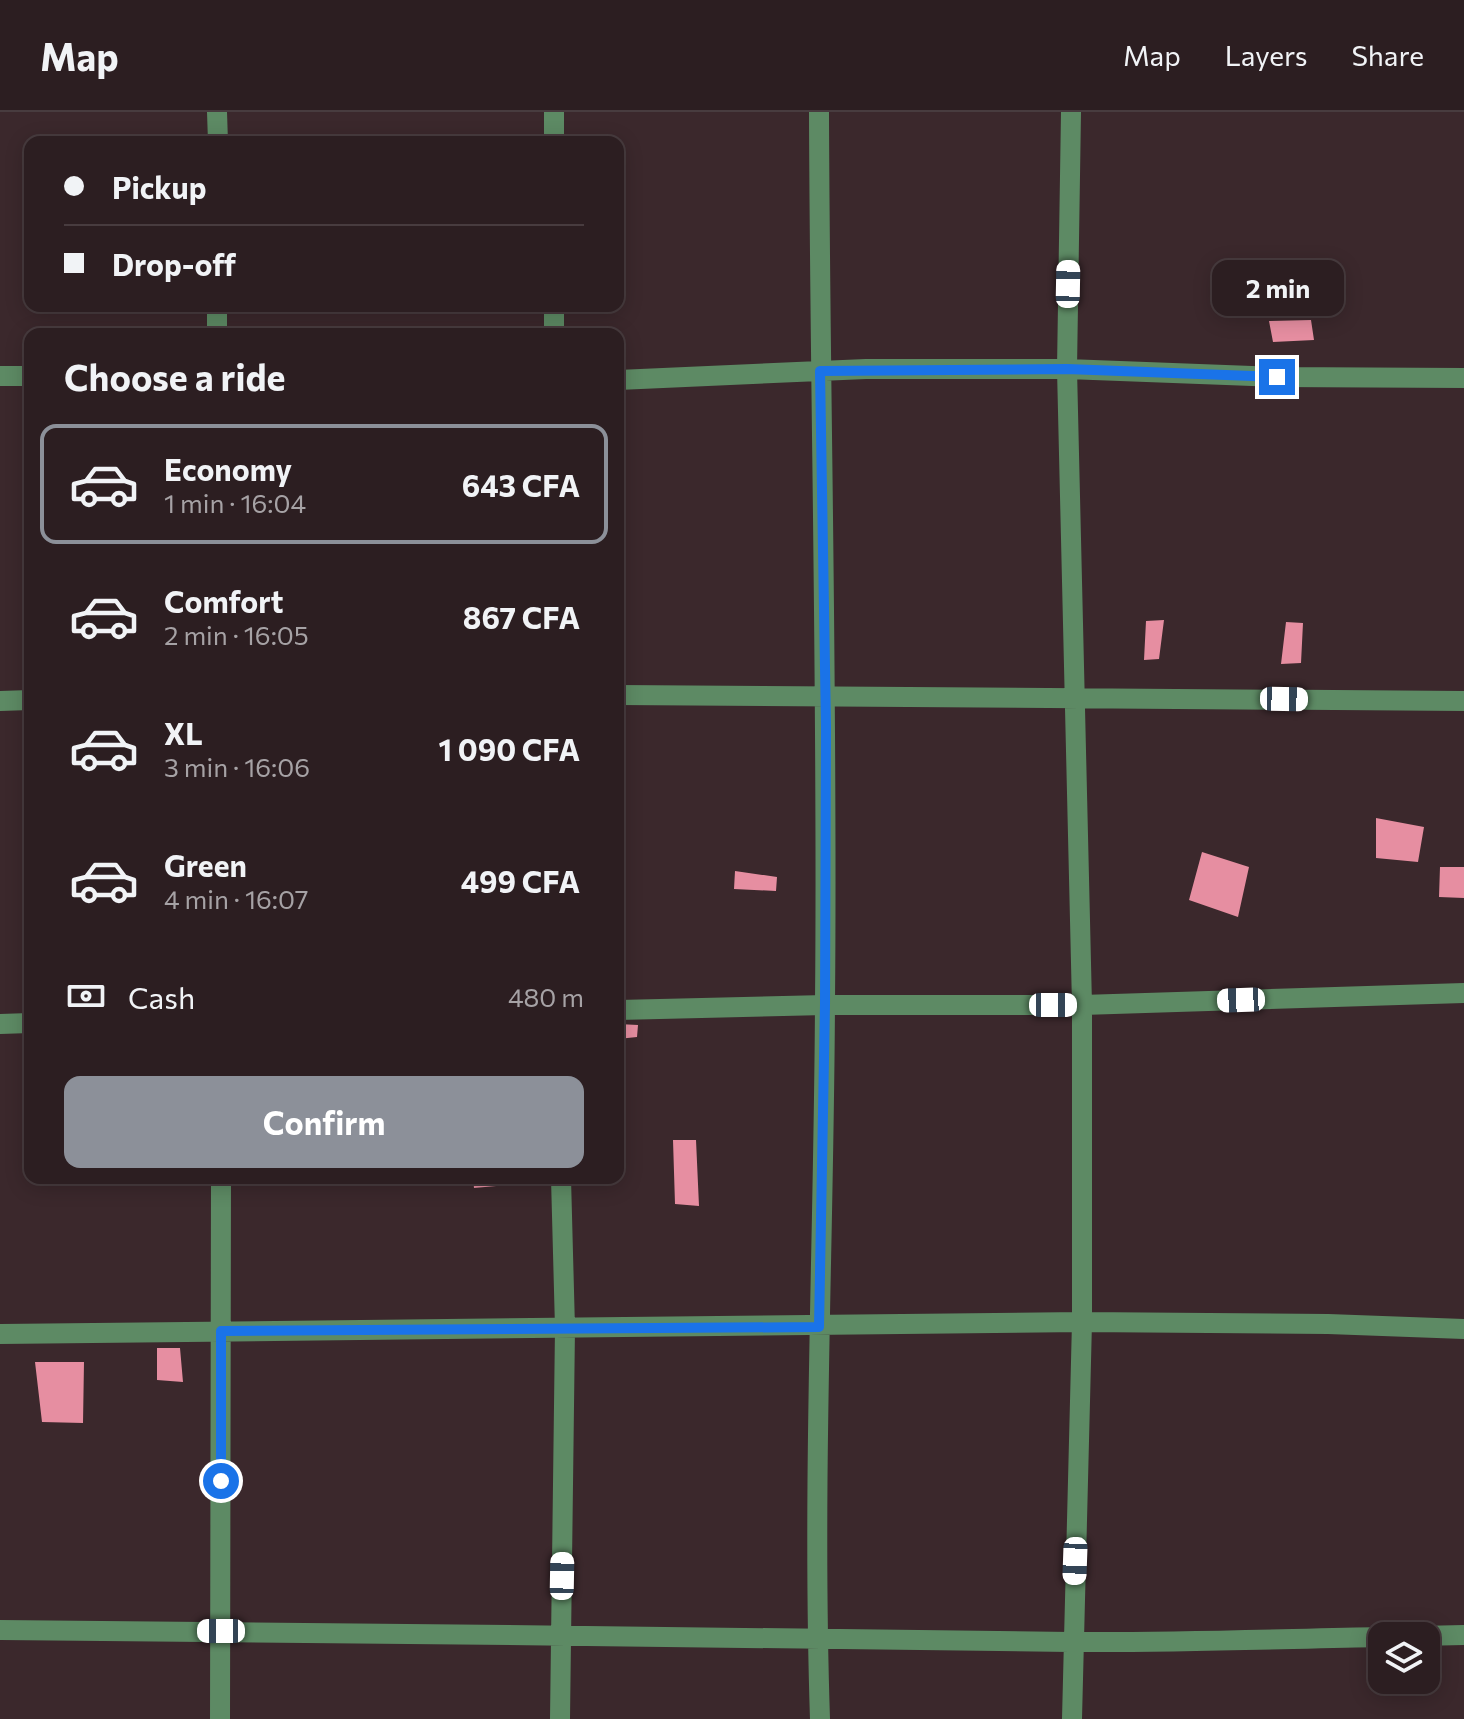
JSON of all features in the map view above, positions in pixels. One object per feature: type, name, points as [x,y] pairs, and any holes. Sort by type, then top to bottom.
[{"type":"street","points":[[217,112],[218,136]]},
{"type":"street","points":[[554,112],[554,136]]},
{"type":"street","points":[[819,112],[826,696],[825,1005],[819,1327],[820,1719]]},
{"type":"street","points":[[1071,112],[1067,369],[1082,1005],[1082,1322],[1072,1719]]},
{"type":"street","points":[[624,380],[820,371],[1067,369],[1277,377],[1464,378]]},
{"type":"street","points":[[0,376],[24,376]]},
{"type":"street","points":[[624,695],[1464,701]]},
{"type":"street","points":[[0,701],[24,700]]},
{"type":"street","points":[[624,1010],[825,1005],[1082,1005],[1464,993]]},
{"type":"street","points":[[0,1024],[24,1023]]},
{"type":"street","points":[[220,1719],[221,1184]]},
{"type":"street","points":[[560,1719],[565,1328],[561,1184]]},
{"type":"street","points":[[0,1334],[1082,1322],[1328,1324],[1464,1329]]},
{"type":"street","points":[[0,1630],[1073,1642],[1368,1637]]},
{"type":"street","points":[[1440,1636],[1464,1635]]},
{"type":"building","points":[[1311,320],[1314,340],[1273,342],[1269,321]]},
{"type":"building","points":[[1164,620],[1159,659],[1144,660],[1146,621]]},
{"type":"building","points":[[1286,622],[1303,623],[1301,663],[1281,664]]},
{"type":"building","points":[[1376,818],[1424,827],[1418,862],[1376,858]]},
{"type":"building","points":[[1202,852],[1249,867],[1238,917],[1189,900]]},
{"type":"building","points":[[1440,867],[1464,867],[1464,898],[1439,897]]},
{"type":"building","points":[[735,871],[777,877],[776,891],[734,889]]},
{"type":"building","points":[[624,1024],[638,1025],[637,1037],[624,1038]]},
{"type":"building","points":[[673,1140],[696,1140],[699,1206],[675,1204]]},
{"type":"building","points":[[474,1184],[518,1184],[474,1188]]},
{"type":"building","points":[[157,1348],[180,1348],[183,1382],[157,1380]]},
{"type":"building","points":[[35,1362],[84,1362],[83,1423],[42,1422]]},
{"type":"route","points":[[221,1481],[221,1331],[819,1327],[826,727],[820,371],[1067,369],[1277,377]]}]
